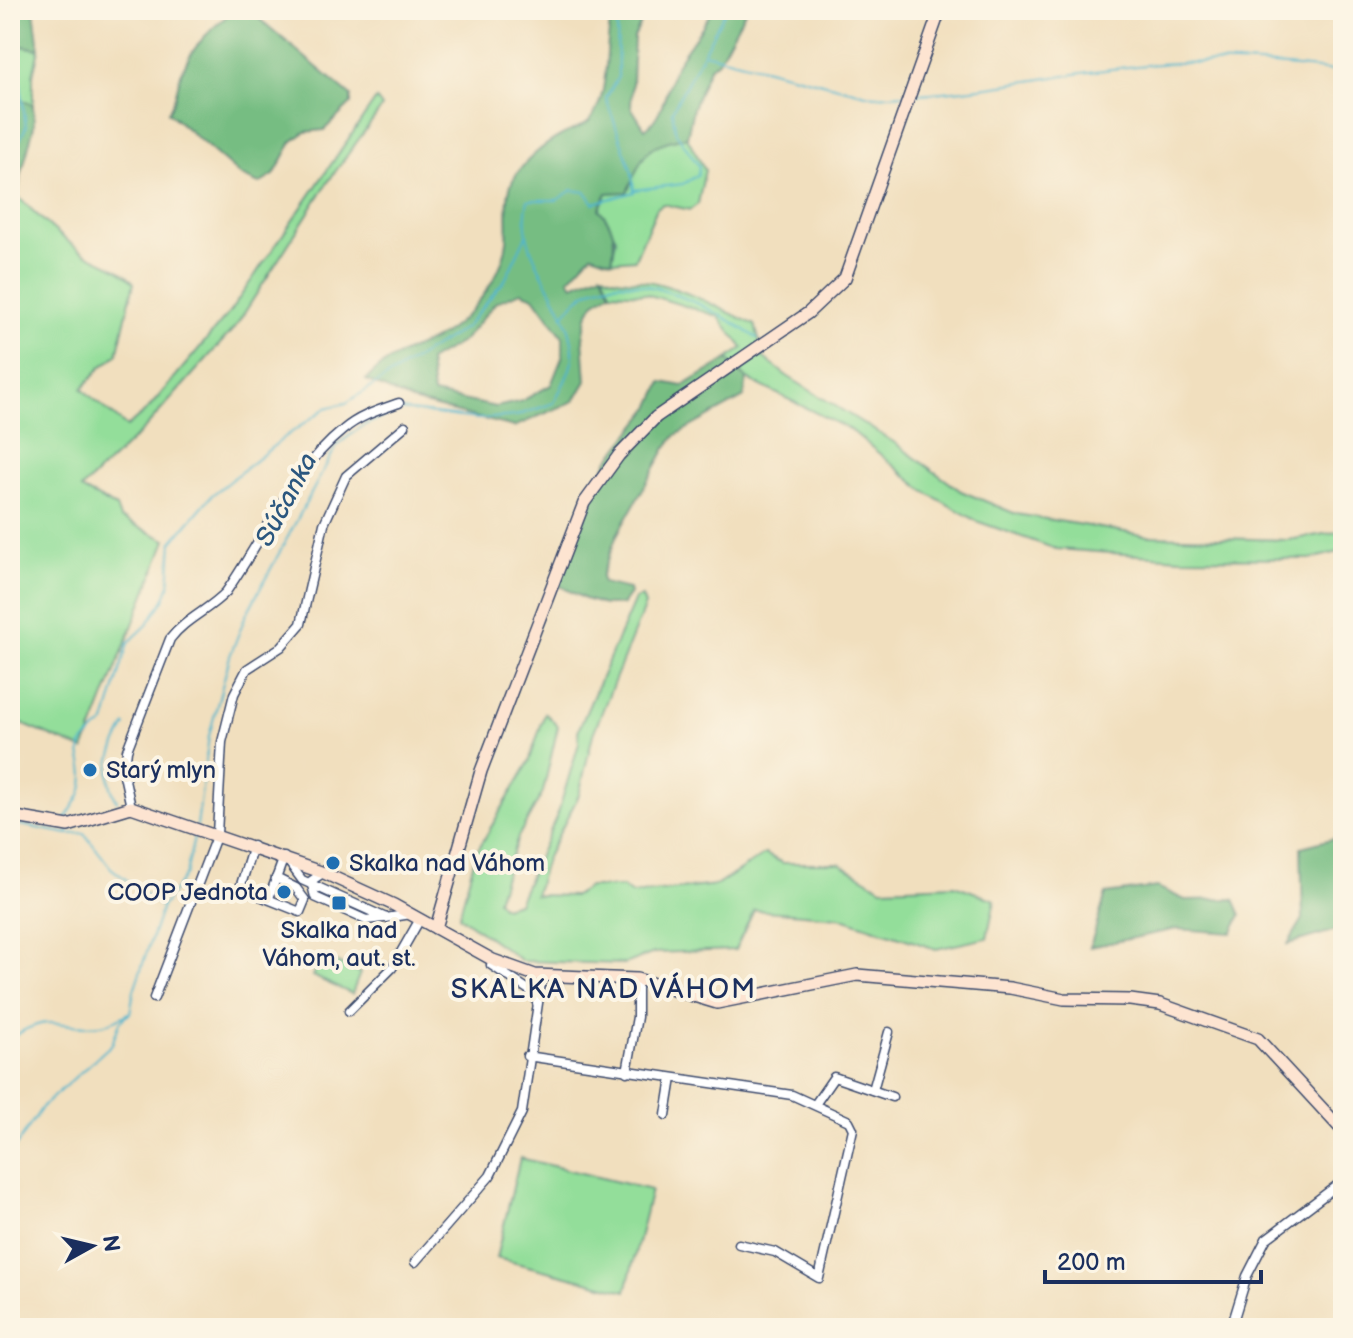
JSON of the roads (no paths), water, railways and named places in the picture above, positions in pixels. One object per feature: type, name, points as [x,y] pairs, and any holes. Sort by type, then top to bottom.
[{"type":"main road","points":[[436,928],[481,771],[589,495],[619,455],[656,417],[808,313],[845,278],[940,10]]},
{"type":"main road","points":[[10,816],[65,826],[131,807],[253,846],[324,873],[416,917],[493,960],[542,976],[637,979],[717,1003],[857,975],[1010,988],[1064,999],[1160,1004],[1258,1039],[1343,1131]]},
{"type":"street","points":[[131,807],[124,775],[127,750],[170,639],[179,627],[214,604],[226,592],[317,456],[343,429],[368,413],[399,403]]},
{"type":"street","points":[[154,998],[217,834],[222,742],[234,694],[247,669],[281,647],[301,624],[324,524],[346,476],[405,426]]},
{"type":"street","points":[[253,846],[240,888],[300,912],[305,900],[296,888],[276,878]]},
{"type":"street","points":[[269,898],[284,857]]},
{"type":"street","points":[[284,857],[302,880],[310,885],[315,897],[366,920],[416,917],[392,968],[349,1011]]},
{"type":"street","points":[[310,885],[316,876],[324,873]]},
{"type":"street","points":[[493,960],[491,965],[535,994],[537,1004]]},
{"type":"street","points":[[415,1262],[490,1176],[522,1112],[527,1056],[542,976]]},
{"type":"street","points":[[627,1072],[637,1017],[637,979]]},
{"type":"street","points":[[873,1090],[889,1032]]},
{"type":"street","points":[[527,1056],[792,1095],[816,1103],[849,1121],[853,1129],[819,1278],[775,1252],[739,1244]]},
{"type":"street","points":[[816,1103],[834,1077],[892,1097]]},
{"type":"street","points":[[666,1115],[672,1078]]},
{"type":"street","points":[[1231,1328],[1247,1276],[1266,1239],[1343,1181]]},
{"type":"waterway","points":[[10,159],[26,127],[11,10]]},
{"type":"waterway","name":"Súčanka","points":[[197,826],[209,736],[230,656],[245,617],[337,445],[364,425],[401,410],[478,419],[516,416],[554,403],[569,371],[573,351],[563,313],[528,240],[528,200],[557,200],[572,190],[586,192],[594,203],[634,192],[632,173],[606,98],[618,77],[617,10]]},
{"type":"waterway","points":[[634,190],[683,184],[698,175],[699,166],[676,133],[672,111],[726,10]]},
{"type":"waterway","points":[[704,53],[874,96],[904,94]]},
{"type":"waterway","points":[[915,94],[1159,64],[1206,62],[1343,72]]},
{"type":"waterway","points":[[66,819],[82,790],[84,778],[80,755],[84,742],[105,723],[128,643],[146,626],[169,587],[172,542],[212,495],[285,437],[326,408],[346,403],[466,327],[505,280],[526,236]]},
{"type":"waterway","points":[[562,316],[595,288],[635,284],[680,296],[757,338]]},
{"type":"waterway","points":[[10,711],[14,727],[10,748]]},
{"type":"waterway","points":[[117,801],[110,781],[110,762],[126,725]]},
{"type":"waterway","points":[[10,823],[68,834]]},
{"type":"waterway","points":[[68,831],[69,834],[84,833],[111,868],[162,907]]},
{"type":"waterway","name":"Súčanka","points":[[10,1155],[43,1106],[112,1044],[120,1022],[130,1013],[134,990],[162,907],[186,874],[195,833]]},
{"type":"waterway","points":[[10,1039],[36,1025],[100,1025],[129,1013]]},
{"type":"place","name":"Starý mlyn","points":[[90,770]]},
{"type":"place","name":"Skalka nad Váhom","points":[[333,863]]},
{"type":"place","name":"COOP Jednota","points":[[284,892]]},
{"type":"place","name":"Skalka nad Váhom, aut. st.","points":[[339,903]]},
{"type":"district","name":"SKALKA NAD VÁHOM","points":[[604,989]]}]
